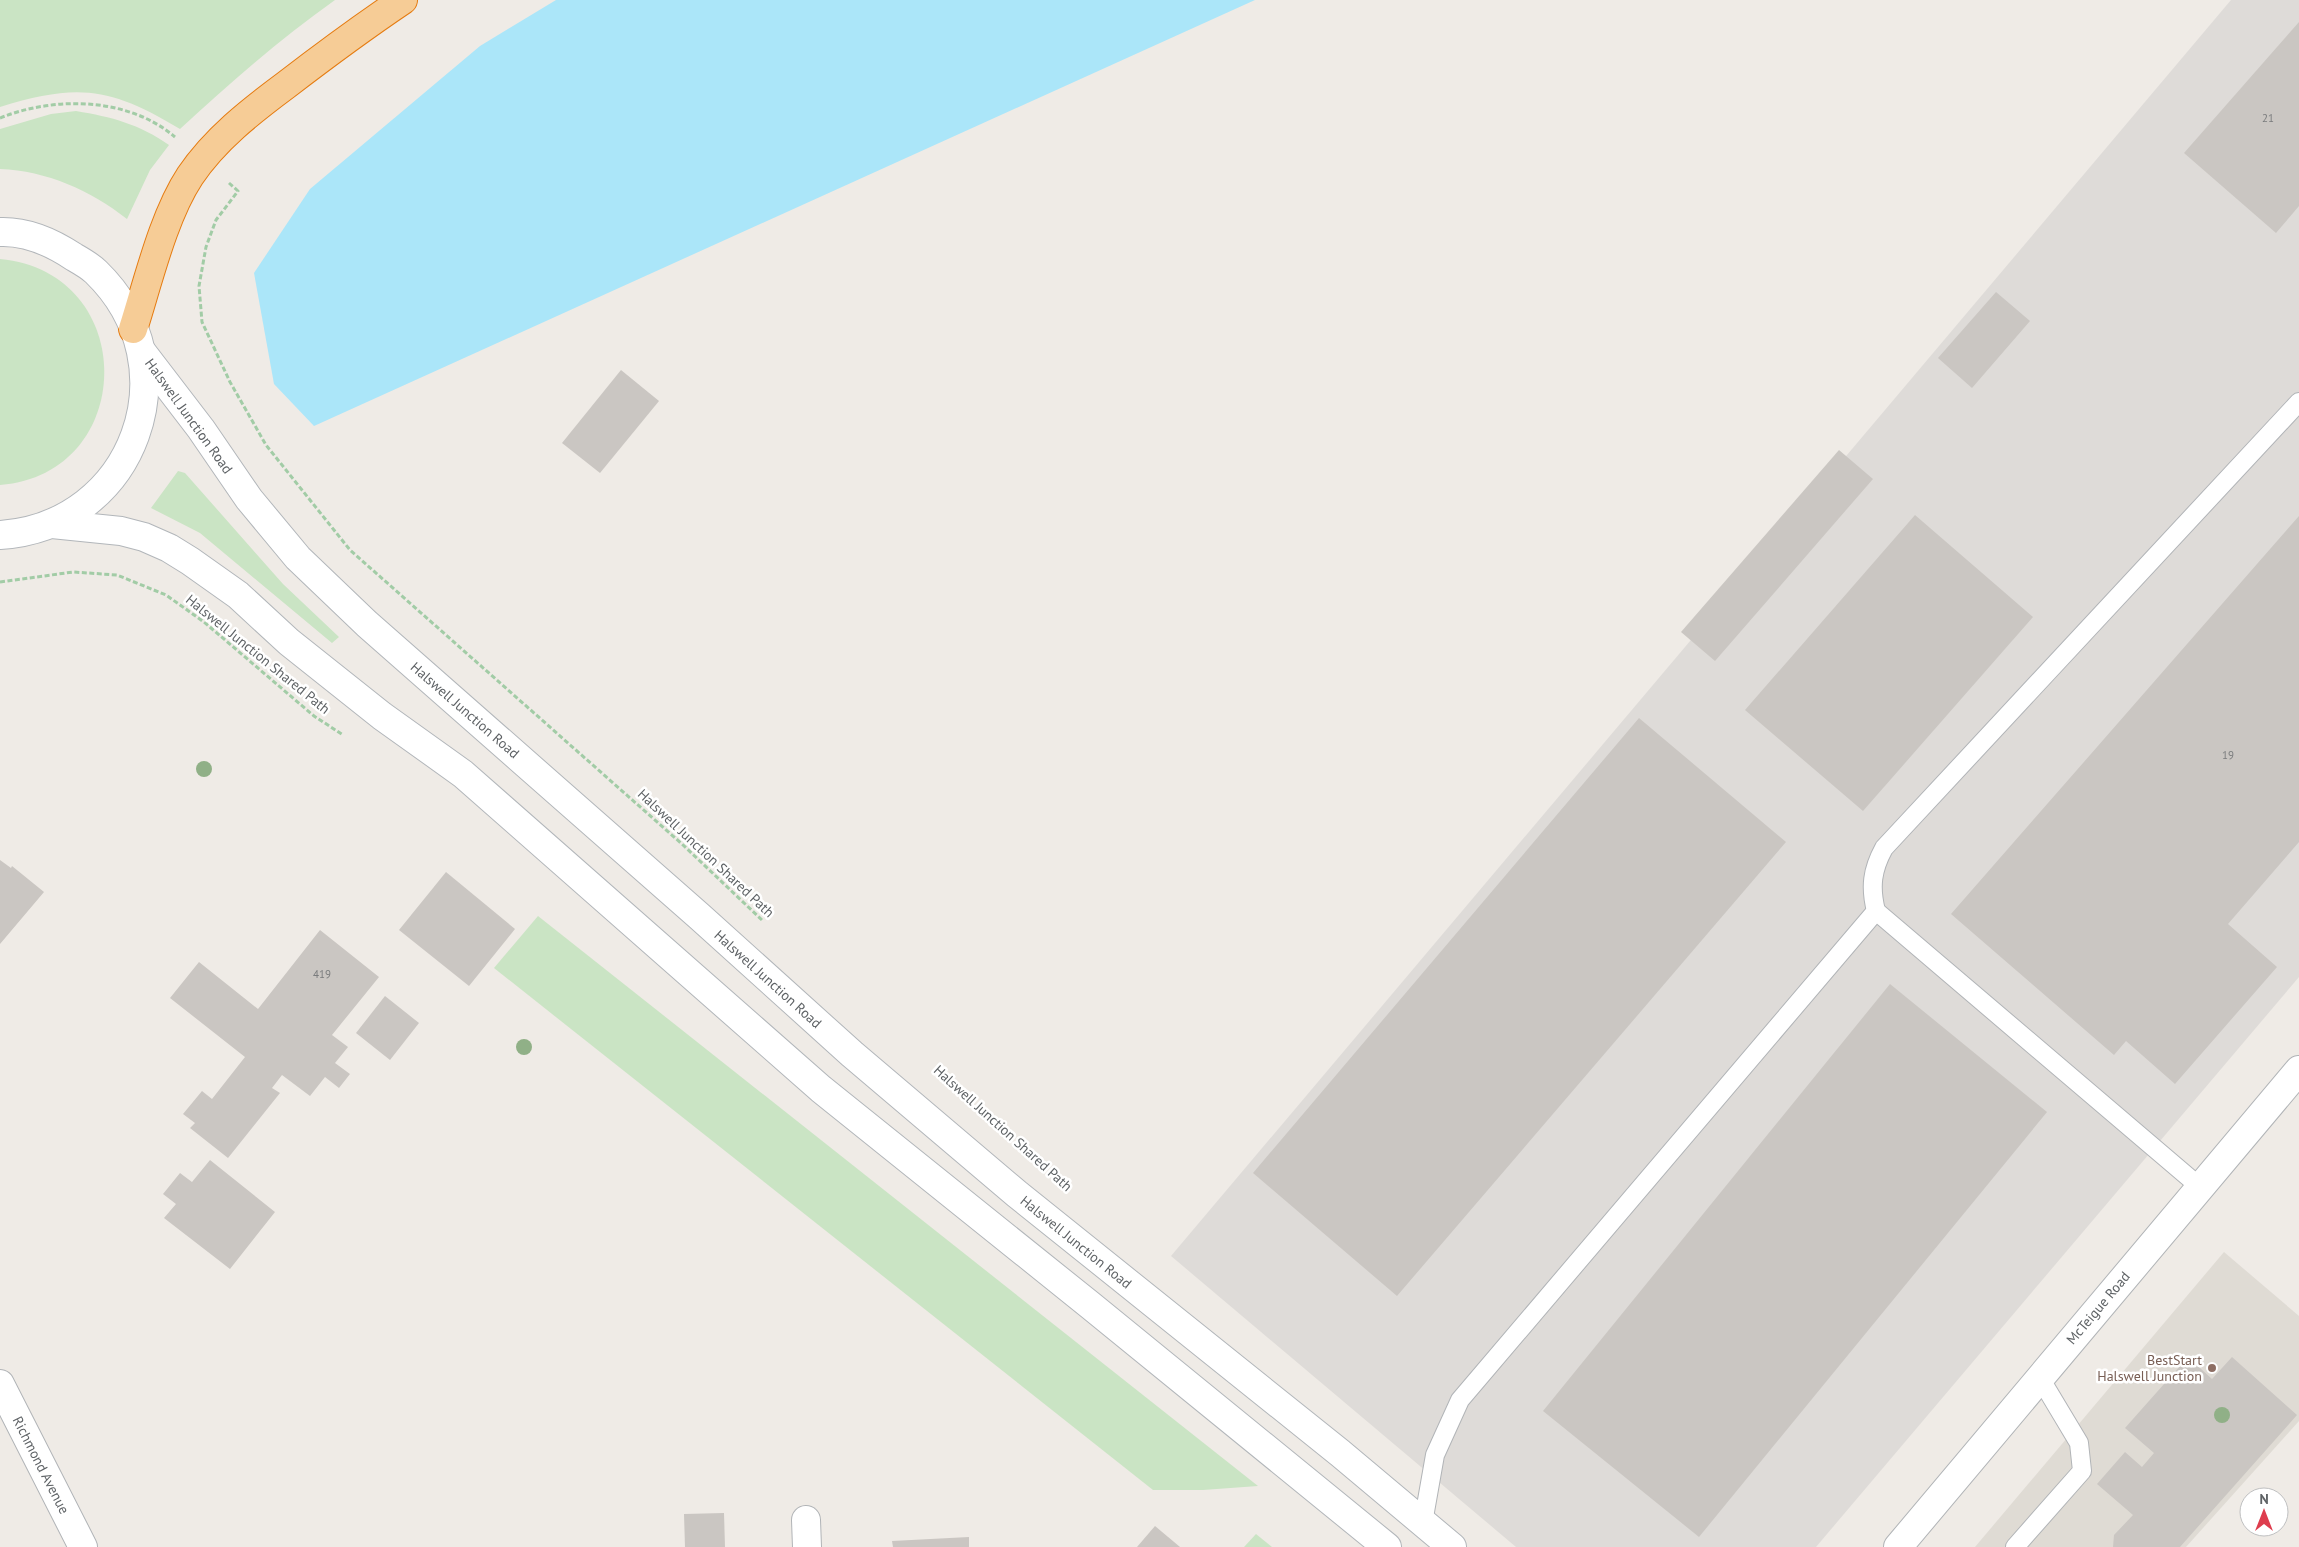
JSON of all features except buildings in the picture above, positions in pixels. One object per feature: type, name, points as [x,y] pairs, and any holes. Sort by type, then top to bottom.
[{"type":"highway","points":[[138,341],[172,212],[189,177],[207,154],[248,114],[345,39],[404,0]]},
{"type":"main road","points":[[0,232],[10,232],[56,244],[96,271],[125,308],[138,341],[146,382],[143,412],[134,440],[120,467],[101,490],[78,510],[52,524],[20,534],[0,535]]},
{"type":"main road","name":"Halswell Junction Road","points":[[138,341],[249,499],[298,558],[366,624],[670,890],[852,1054],[1017,1194],[1332,1447],[1452,1547]]},
{"type":"main road","points":[[52,524],[121,532],[144,537],[169,548],[238,595],[289,642],[382,716],[463,774],[820,1089],[1098,1311],[1387,1547]]},
{"type":"main road","name":"McTeigue Road","points":[[1898,1547],[2299,1070]]},
{"type":"main road","name":"Richmond Avenue","points":[[0,1384],[83,1547]]},
{"type":"main road","points":[[806,1520],[806,1547]]},
{"type":"lane","points":[[2200,1186],[1876,911],[1871,892],[1877,861],[1884,848],[2295,406]]},
{"type":"lane","points":[[1423,1523],[1435,1455],[1460,1400],[1876,911]]},
{"type":"lane","points":[[2015,1547],[2082,1471],[2079,1443],[2040,1378]]},
{"type":"path","points":[[0,118],[46,105],[74,102],[110,107],[143,117],[172,135]]},
{"type":"path","name":"Halswell Junction Shared Path","points":[[238,191],[216,220],[206,247],[199,286],[202,322],[230,382],[266,445],[350,550],[682,844],[767,925]]},
{"type":"path","name":"Halswell Junction Shared Path","points":[[0,582],[73,572],[117,575],[166,595],[204,622],[314,716],[350,739]]},
{"type":"shaded area","points":[[2231,0],[2299,0],[2299,977],[1816,1547],[1516,1547],[1171,1256]]},
{"type":"shaded area","name":"BestStart Halswell Junction","points":[[2224,1252],[2299,1316],[2299,1421],[2186,1547],[1975,1547]]},
{"type":"green space","points":[[0,0],[335,0],[256,62],[180,129],[133,104],[93,93],[51,94],[0,107]]},
{"type":"green space","points":[[76,111],[125,122],[169,145],[150,170],[127,219],[98,199],[67,184],[34,174],[0,169],[0,129],[51,114]]},
{"type":"green space","points":[[0,259],[46,272],[78,298],[98,333],[104,373],[98,412],[78,447],[45,473],[0,485]]},
{"type":"green space","points":[[178,471],[185,473],[283,584],[339,637],[332,643],[200,533],[151,508]]},
{"type":"green space","points":[[538,916],[1258,1486],[1203,1490],[1153,1490],[494,968]]},
{"type":"green space","points":[[1256,1534],[1272,1547],[1244,1547]]},
{"type":"water","points":[[556,0],[1255,0],[314,426],[274,384],[254,273],[310,189],[480,46]]},
{"type":"place","name":"BestStart Halswell Junction","points":[[2212,1368]]}]
